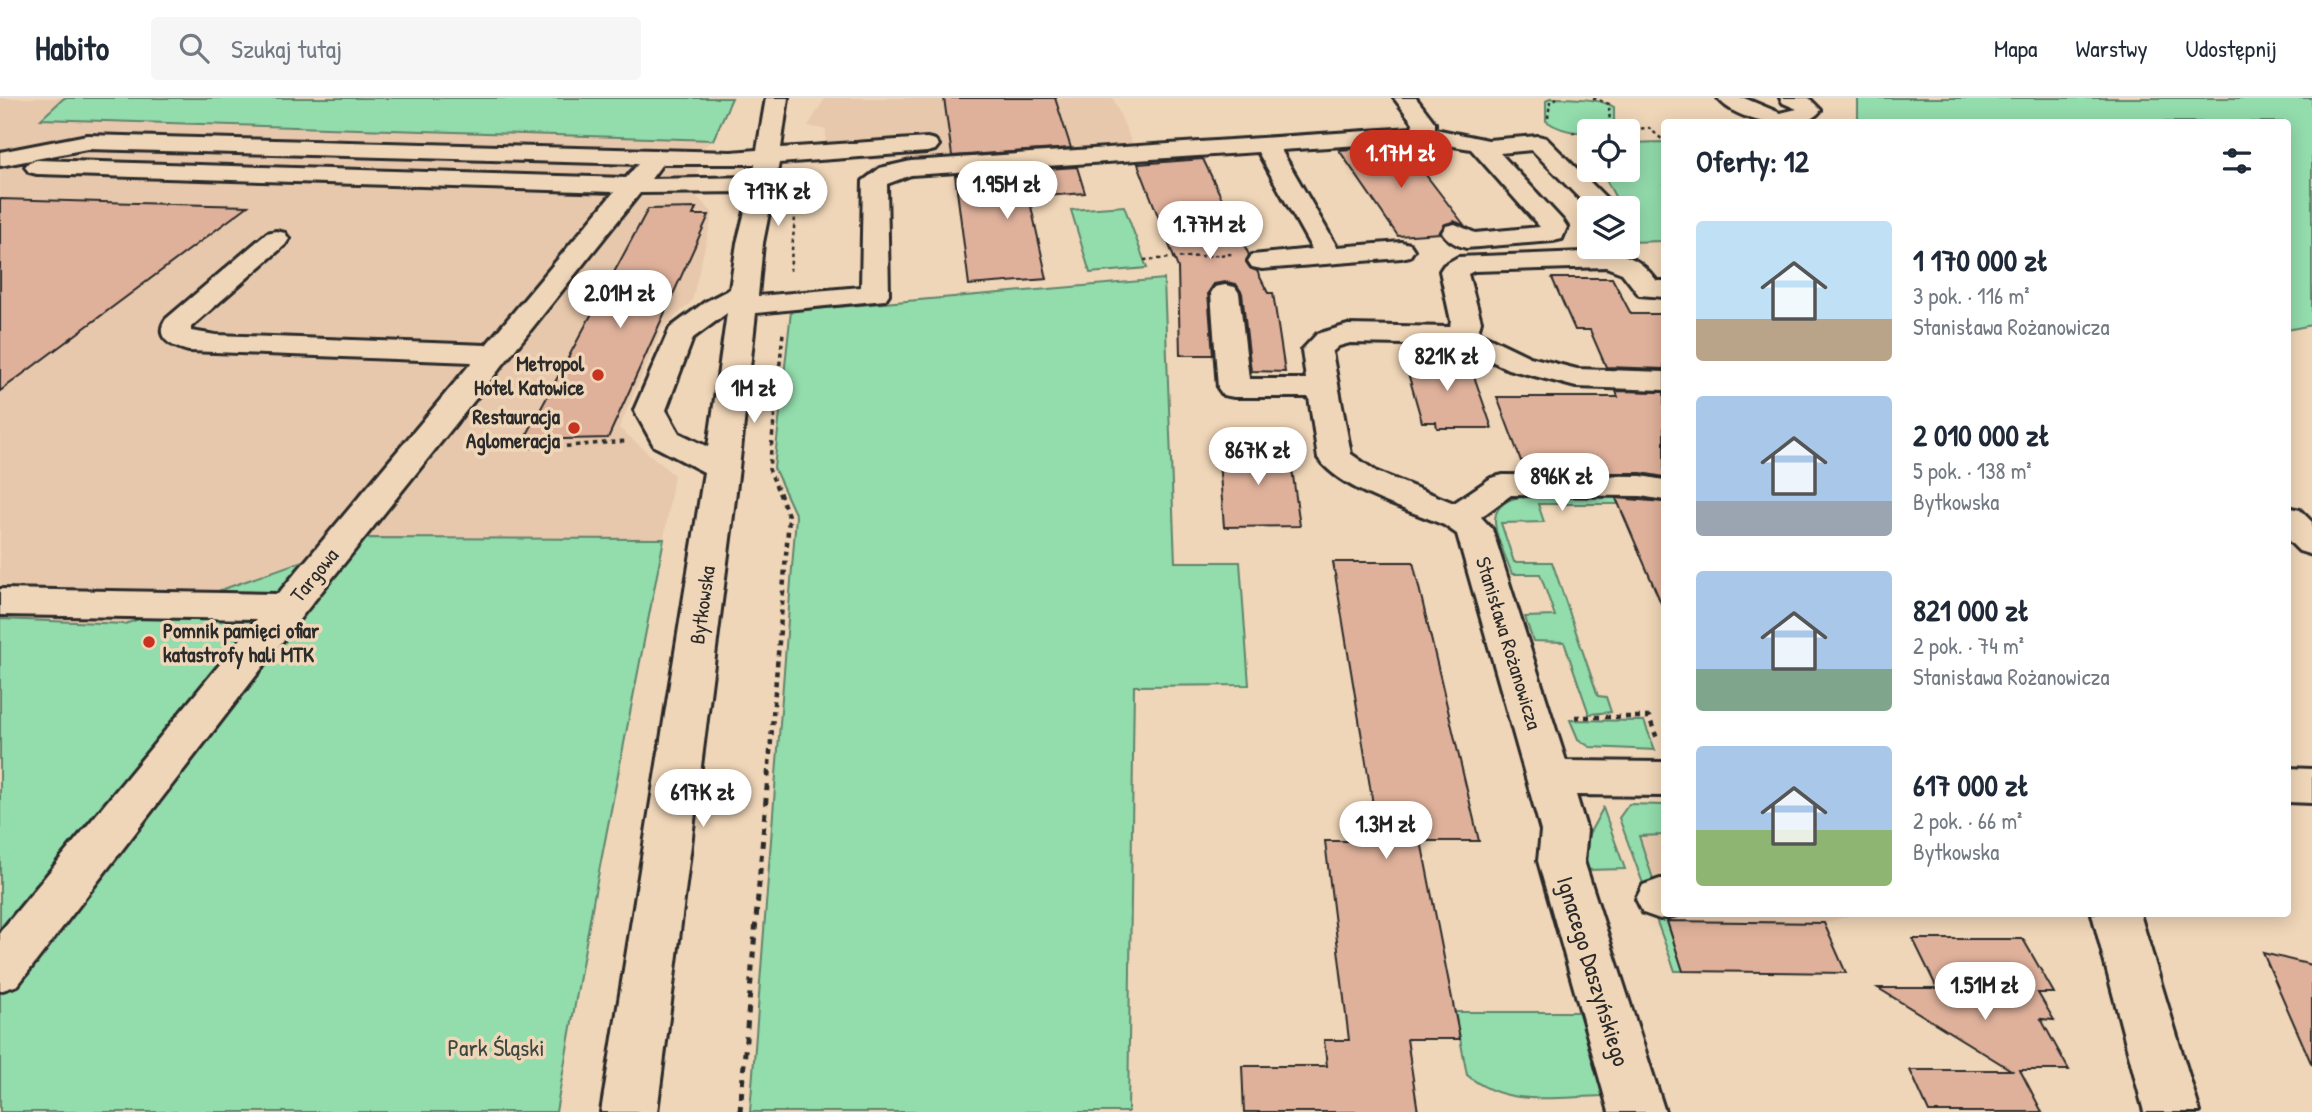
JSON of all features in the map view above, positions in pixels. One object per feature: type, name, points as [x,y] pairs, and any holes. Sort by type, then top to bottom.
[{"type":"street","name":"Bytkowska","points":[[629,1112],[722,468],[750,243],[764,184],[778,98]]},
{"type":"street","points":[[1405,98],[1423,128],[1470,141],[1481,147],[1554,227],[1553,233],[1475,241],[1466,240],[1455,232]]},
{"type":"street","points":[[1729,98],[1767,119]]},
{"type":"street","points":[[1776,119],[1805,115],[1810,110],[1791,98]]},
{"type":"street","points":[[722,468],[666,439],[650,410],[680,334],[715,308],[743,300],[786,302],[875,294],[875,181],[889,173],[911,168],[1265,144],[1423,128],[1454,122]]},
{"type":"street","points":[[0,159],[87,142],[655,158],[768,156],[927,145]]},
{"type":"street","points":[[1265,144],[1329,256]]},
{"type":"street","points":[[1481,147],[1538,144],[1590,196]]},
{"type":"street","name":"Targowa","points":[[0,969],[288,607],[655,158]]},
{"type":"street","points":[[0,166],[632,186],[725,188],[764,184]]},
{"type":"street","points":[[276,239],[176,325],[176,335],[189,342],[216,344],[495,354]]},
{"type":"street","points":[[1262,261],[1401,250]]},
{"type":"street","points":[[1463,336],[1466,321],[1454,271],[1468,263],[1615,260],[1632,267],[1649,289],[1661,289]]},
{"type":"street","points":[[1225,293],[1234,388],[1323,388]]},
{"type":"street","name":"Stanisława Rożanowicza","points":[[1549,778],[1474,529],[1457,517],[1365,479],[1335,458],[1317,350],[1328,340],[1348,334],[1463,336],[1519,363],[1576,379],[1661,381]]},
{"type":"street","points":[[1457,517],[1503,485],[1641,486],[1661,489]]},
{"type":"street","points":[[2291,522],[2312,543]]},
{"type":"street","points":[[2291,558],[2312,558]]},
{"type":"street","points":[[0,602],[288,607]]},
{"type":"street","points":[[1549,778],[1661,761]]},
{"type":"street","name":"Ignacego Daszyńskiego","points":[[1549,778],[1564,831],[1561,861],[1637,1112]]},
{"type":"street","points":[[2291,785],[2312,786]]},
{"type":"street","points":[[2117,917],[2172,1112]]},
{"type":"path","points":[[1548,121],[1550,102],[1557,98]]},
{"type":"path","points":[[1593,98],[1609,104],[1610,119]]},
{"type":"path","points":[[1640,129],[1649,128],[1661,138]]},
{"type":"path","points":[[740,1112],[789,518],[769,469],[798,190],[811,165],[813,153]]},
{"type":"path","points":[[1144,260],[1234,254]]},
{"type":"path","points":[[419,447],[558,447],[632,440]]},
{"type":"path","points":[[1563,717],[1649,717],[1661,761]]},
{"type":"shaded area","points":[[0,98],[64,98],[42,119],[85,122],[713,140],[703,148],[693,193],[713,213],[692,301],[662,329],[619,428],[674,475],[664,539],[367,538],[125,624],[0,619]]},
{"type":"shaded area","points":[[825,98],[1113,98],[1133,145],[824,163],[826,130],[808,126]]},
{"type":"shaded area","points":[[1629,804],[1661,805],[1661,917],[1844,917],[1824,924],[1846,973],[1675,971],[1619,818]]},
{"type":"green space","points":[[64,98],[732,98],[713,140],[41,119]]},
{"type":"green space","points":[[1550,98],[1601,102],[1614,107],[1614,119],[1577,119],[1577,132],[1562,129],[1546,121],[1546,101]]},
{"type":"green space","points":[[1858,98],[2312,98],[2312,325],[2291,329],[2291,119],[1858,119]]},
{"type":"green space","points":[[1661,142],[1661,241],[1640,242],[1640,196],[1615,196],[1607,182],[1640,182],[1640,143]]},
{"type":"green space","points":[[1124,206],[1147,268],[1090,273],[1071,210]]},
{"type":"green space","points":[[1164,279],[1175,562],[1240,562],[1249,685],[1134,686],[1128,1112],[750,1112],[796,516],[774,468],[791,311]]},
{"type":"green space","points":[[1525,496],[1615,496],[1618,504],[1538,504],[1544,522],[1501,523],[1514,562],[1552,562],[1598,696],[1606,697],[1611,712],[1589,714],[1564,642],[1533,641],[1525,617],[1555,616],[1540,574],[1512,574],[1495,526],[1500,507],[1509,500]]},
{"type":"green space","name":"Park Śląski","points":[[367,538],[664,539],[594,897],[556,1112],[0,1112],[0,619],[125,624]]},
{"type":"green space","points":[[1570,720],[1644,721],[1655,750],[1590,747],[1578,739]]},
{"type":"green space","points":[[1629,804],[1661,805],[1661,835],[1639,836],[1661,904],[1661,917],[1665,917],[1683,971],[1675,971],[1619,818]]},
{"type":"green space","points":[[1603,808],[1625,869],[1586,870],[1588,836]]},
{"type":"green space","points":[[1455,1012],[1580,1012],[1603,1096],[1532,1098],[1498,1092],[1482,1085],[1467,1075]]},
{"type":"building","points":[[944,98],[1055,98],[1071,148],[952,156]]},
{"type":"building","points":[[1403,145],[1465,226],[1454,221],[1444,225],[1440,233],[1398,236],[1339,150]]},
{"type":"building","points":[[1203,159],[1249,255],[1246,262],[1250,268],[1257,271],[1268,293],[1273,293],[1285,372],[1251,371],[1242,293],[1236,284],[1226,282],[1214,284],[1208,293],[1213,355],[1180,355],[1178,268],[1138,164]]},
{"type":"building","points":[[1077,167],[1085,193],[1029,197],[1047,279],[969,285],[955,175]]},
{"type":"building","points":[[0,199],[171,204],[248,206],[0,391]]},
{"type":"building","name":"Metropol Hotel Katowice","points":[[696,208],[693,215],[709,215],[608,438],[524,440],[648,209]]},
{"type":"building","points":[[1552,278],[1612,278],[1631,314],[1661,314],[1661,369],[1606,367],[1590,330],[1575,330]]},
{"type":"building","points":[[1404,359],[1468,359],[1492,428],[1437,428],[1436,422],[1422,422]]},
{"type":"building","points":[[1616,391],[1661,392],[1661,476],[1641,473],[1605,473],[1599,461],[1521,461],[1497,397],[1618,397]]},
{"type":"building","points":[[1218,447],[1289,447],[1300,526],[1224,527]]},
{"type":"building","points":[[1616,498],[1661,502],[1661,603]]},
{"type":"building","points":[[1333,562],[1413,562],[1479,841],[1421,841],[1460,1039],[1407,1039],[1418,1112],[1244,1112],[1242,1066],[1327,1066],[1324,1040],[1349,1040],[1325,841],[1379,841]]},
{"type":"building","points":[[1667,921],[1824,923],[1846,973],[1683,971]]},
{"type":"building","points":[[1913,939],[2023,939],[2054,993],[2038,993],[2054,1020],[2041,1019],[2069,1070],[2020,1070],[2042,1112],[1929,1112],[1910,1070],[2011,1070],[1878,988],[1937,988]]},
{"type":"building","points":[[2263,953],[2312,965],[2312,1065]]},
{"type":"place","name":"Metropol Hotel Katowice","points":[[598,375]]},
{"type":"place","name":"Restauracja Aglomeracja","points":[[574,428]]},
{"type":"place","name":"Pomnik pamięci ofiar katastrofy hali MTK","points":[[149,642]]}]
